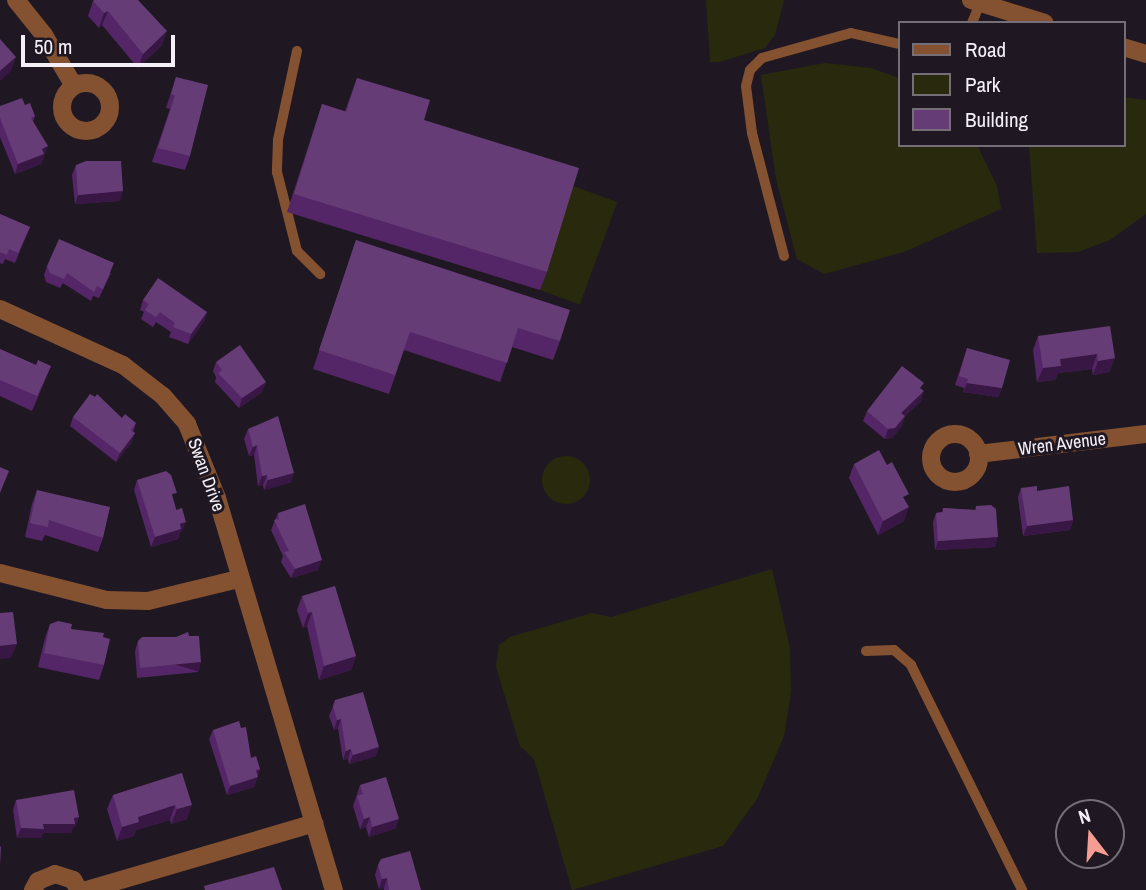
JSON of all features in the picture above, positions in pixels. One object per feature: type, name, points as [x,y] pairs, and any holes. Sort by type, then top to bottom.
[{"type":"street","points":[[16,0],[44,35],[74,86]]},
{"type":"street","points":[[976,1],[1039,21]]},
{"type":"street","points":[[1125,48],[1146,54]]},
{"type":"street","name":"Swan Drive","points":[[0,309],[123,365],[163,396],[187,424],[202,454],[334,890]]},
{"type":"street","name":"Wren Avenue","points":[[978,454],[1146,434]]},
{"type":"street","points":[[0,573],[107,600],[148,601],[238,579]]},
{"type":"street","points":[[87,890],[314,823]]},
{"type":"street","points":[[33,890],[38,881],[55,874],[73,880],[79,890]]},
{"type":"lane","points":[[972,21],[976,1]]},
{"type":"lane","points":[[784,256],[752,133],[746,86],[750,70],[762,58],[851,33],[898,44]]},
{"type":"lane","points":[[297,51],[278,141],[277,172],[297,251],[320,274]]},
{"type":"lane","points":[[866,651],[894,650],[911,665],[1023,890]]},
{"type":"green space","points":[[706,0],[784,0],[775,35],[765,48],[719,62],[710,62]]},
{"type":"green space","points":[[825,63],[871,68],[898,78],[898,147],[978,147],[997,186],[1001,209],[904,252],[824,274],[797,259],[776,179],[761,75]]},
{"type":"green space","points":[[1125,97],[1146,100],[1146,214],[1110,240],[1078,252],[1037,253],[1029,147],[1125,147]]},
{"type":"green space","points":[[573,186],[617,202],[580,305],[536,288]]},
{"type":"green space","points":[[566,456],[583,463],[590,480],[583,497],[566,504],[549,497],[542,480],[549,463]]},
{"type":"green space","points":[[772,569],[790,648],[791,692],[784,736],[757,799],[723,846],[572,890],[534,759],[520,746],[496,667],[499,645],[510,637],[592,613],[611,617]]},
{"type":"building","points":[[94,0],[138,0],[167,31],[143,54],[108,11],[104,13]]},
{"type":"building","points":[[0,39],[16,57],[0,71]]},
{"type":"building","points":[[176,77],[208,85],[190,156],[158,148],[175,95],[171,94]]},
{"type":"building","points":[[357,78],[430,100],[424,120],[579,168],[547,272],[294,194],[322,104],[346,112]]},
{"type":"building","points":[[22,98],[25,105],[30,103],[35,116],[31,118],[48,146],[42,149],[44,154],[18,164],[0,118],[0,106]]},
{"type":"building","points":[[86,161],[121,161],[123,191],[78,195],[76,165]]},
{"type":"building","points":[[0,214],[30,227],[18,253],[9,249],[7,255],[0,252]]},
{"type":"building","points":[[59,239],[114,263],[103,289],[97,286],[94,292],[67,273],[64,279],[50,273],[47,266]]},
{"type":"building","points":[[356,240],[570,310],[560,341],[518,328],[507,363],[410,332],[395,375],[319,350]]},
{"type":"building","points":[[158,278],[207,312],[191,334],[173,327],[175,323],[160,312],[156,317],[145,310],[149,304],[143,300]]},
{"type":"building","points":[[1110,326],[1115,358],[1098,361],[1097,354],[1060,359],[1061,366],[1043,368],[1038,336]]},
{"type":"building","points":[[240,345],[266,382],[242,398],[218,373],[222,370],[216,362]]},
{"type":"building","points":[[967,348],[1010,360],[1002,388],[967,383],[968,379],[959,376]]},
{"type":"building","points":[[0,349],[36,365],[38,360],[51,366],[37,396],[0,380]]},
{"type":"building","points":[[902,366],[924,383],[920,388],[924,391],[901,413],[905,416],[895,428],[888,429],[867,411]]},
{"type":"building","points":[[90,394],[95,397],[97,394],[122,418],[125,414],[136,423],[131,430],[135,433],[120,453],[73,417]]},
{"type":"building","points":[[278,416],[294,473],[268,480],[267,475],[262,476],[257,445],[253,447],[248,429]]},
{"type":"building","points":[[879,450],[887,465],[892,462],[909,494],[903,497],[909,507],[883,521],[854,464]]},
{"type":"building","points":[[0,467],[9,471],[0,493]]},
{"type":"building","points":[[166,471],[171,475],[177,493],[172,494],[176,510],[182,508],[186,522],[180,524],[181,529],[155,537],[137,480]]},
{"type":"building","points":[[1037,486],[1037,491],[1069,486],[1073,520],[1027,526],[1021,488]]},
{"type":"building","points":[[37,490],[110,507],[103,538],[49,520],[48,527],[30,523]]},
{"type":"building","points":[[305,504],[322,560],[295,569],[284,552],[289,551],[274,520],[279,519],[278,513]]},
{"type":"building","points":[[991,505],[996,509],[998,537],[938,541],[936,513],[943,512],[943,508],[976,510],[976,506]]},
{"type":"building","points":[[335,586],[356,656],[324,666],[312,612],[308,613],[302,596]]},
{"type":"building","points":[[13,612],[17,644],[0,646],[0,613]]},
{"type":"building","points":[[58,621],[72,624],[71,629],[104,633],[103,637],[110,639],[104,665],[44,653],[50,624]]},
{"type":"building","points":[[188,632],[189,636],[199,636],[201,662],[140,668],[138,641],[142,637],[176,637]]},
{"type":"building","points":[[363,692],[379,747],[353,755],[351,749],[346,751],[341,719],[337,720],[333,706],[335,700]]},
{"type":"building","points":[[239,721],[241,728],[246,727],[251,758],[256,756],[260,769],[256,770],[258,777],[230,786],[213,730]]},
{"type":"building","points":[[182,773],[192,805],[177,809],[175,805],[138,817],[139,822],[122,827],[113,795]]},
{"type":"building","points":[[386,777],[399,819],[372,827],[370,817],[364,819],[357,796],[363,794],[360,785]]},
{"type":"building","points":[[74,790],[79,817],[74,818],[75,824],[43,824],[44,829],[21,828],[16,800]]},
{"type":"building","points":[[410,851],[421,890],[389,890],[387,878],[382,879],[378,865],[381,859]]},
{"type":"building","points":[[274,867],[282,890],[205,890],[204,886]]}]
